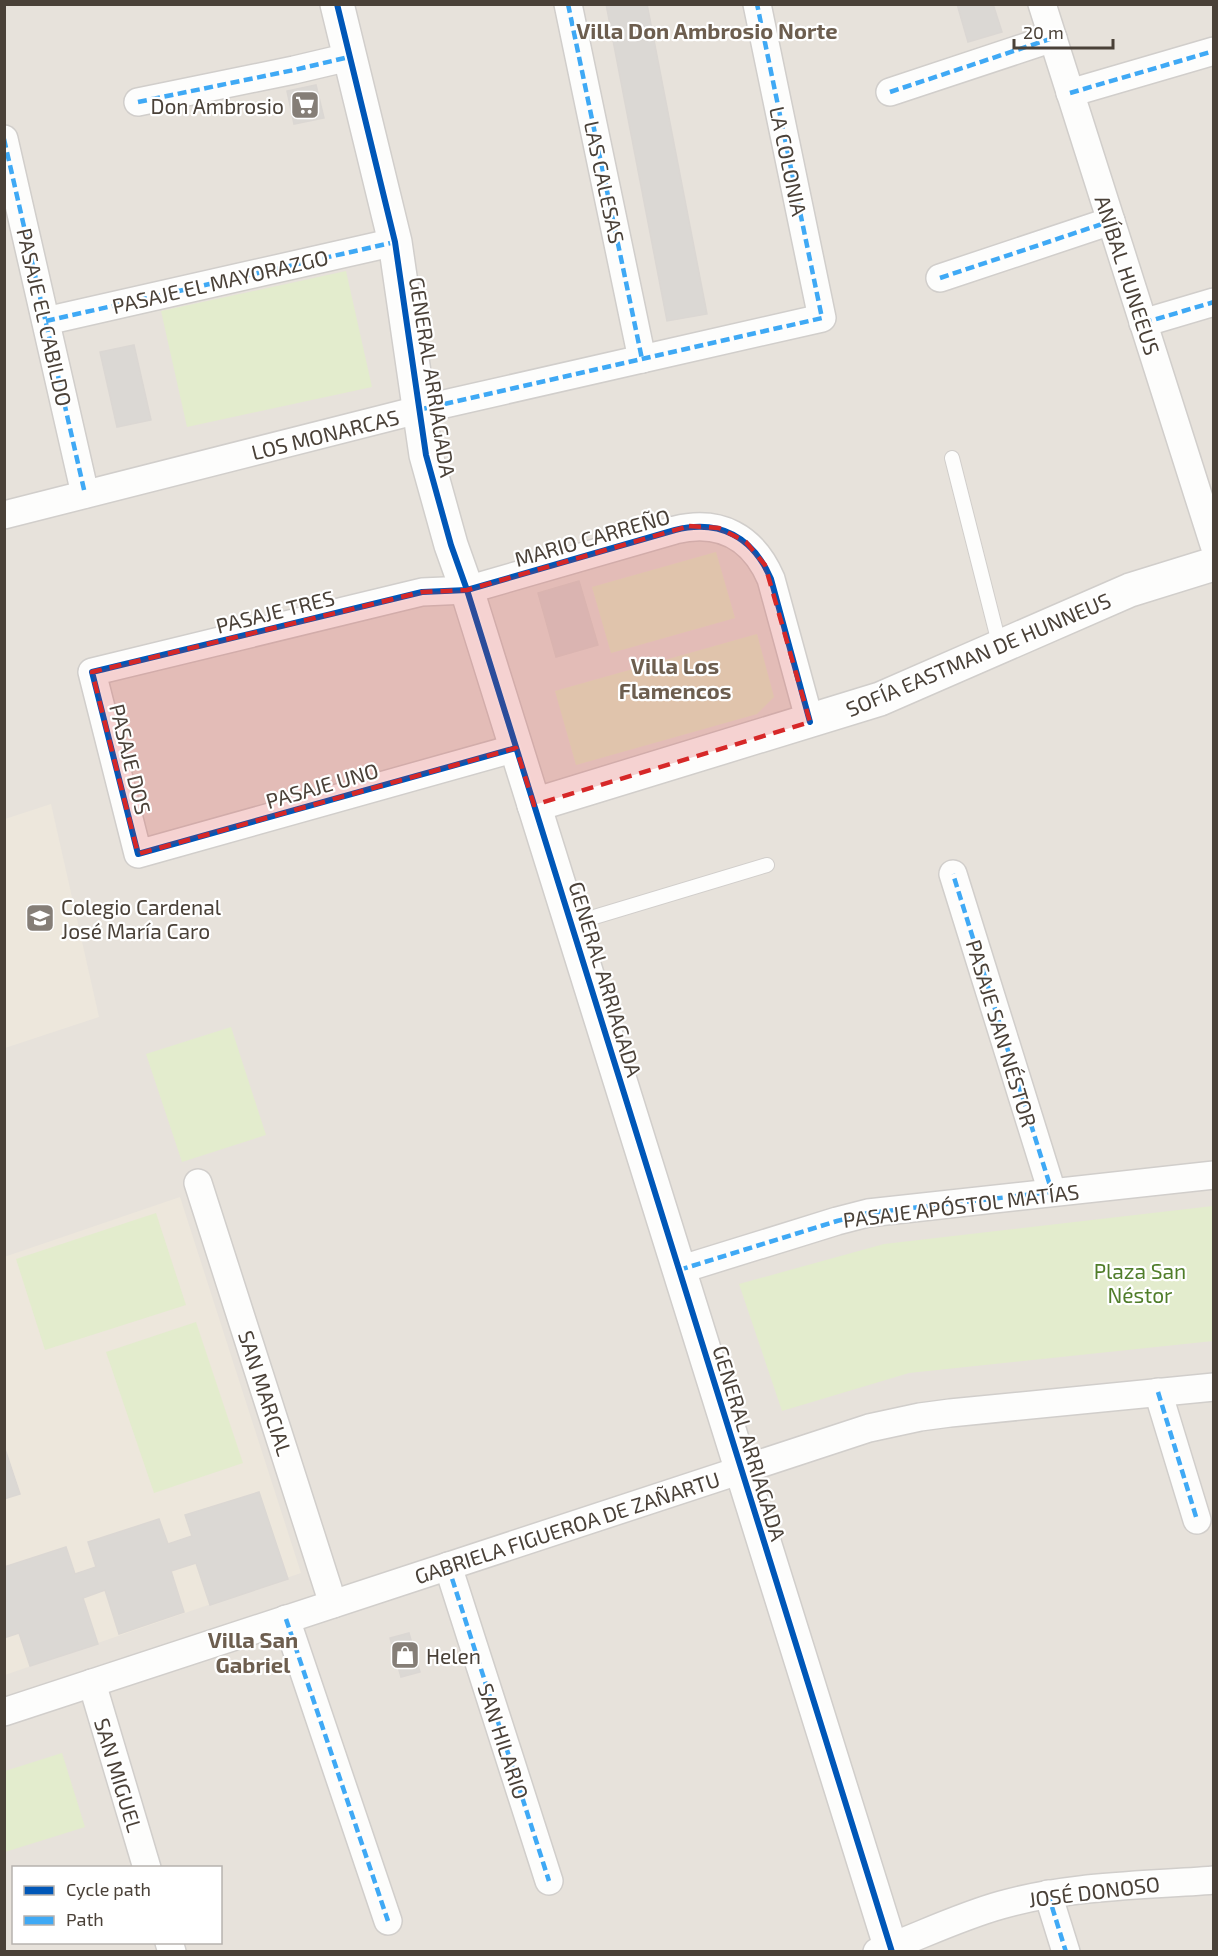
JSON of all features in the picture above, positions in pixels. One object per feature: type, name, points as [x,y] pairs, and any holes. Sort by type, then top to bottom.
[{"type":"street","name":"GENERAL ARRIAGADA","points":[[337,4],[395,242],[404,294],[418,410],[436,499],[467,590],[741,1469],[886,1950]]},
{"type":"street","name":"LAS CALESAS","points":[[568,4],[642,359]]},
{"type":"street","name":"LA COLONIA","points":[[757,4],[822,318]]},
{"type":"street","name":"ANÍBAL HUNEEUS","points":[[1042,4],[1214,544]]},
{"type":"street","points":[[890,92],[1053,38]]},
{"type":"street","points":[[1070,93],[1214,51]]},
{"type":"street","points":[[138,102],[349,57]]},
{"type":"street","name":"PASAJE EL CABILDO","points":[[4,139],[85,495]]},
{"type":"street","points":[[940,278],[1111,221]]},
{"type":"street","name":"PASAJE EL MAYORAZGO","points":[[46,321],[395,242]]},
{"type":"street","points":[[1143,323],[1214,302]]},
{"type":"street","name":"LOS MONARCAS","points":[[4,515],[418,410],[822,318]]},
{"type":"street","name":"MARIO CARREÑO","points":[[467,590],[689,526],[719,528],[746,542],[765,565],[771,579],[810,722]]},
{"type":"street","name":"SOFÍA EASTMAN DE HUNNEUS","points":[[534,805],[880,699],[1130,590],[1214,564]]},
{"type":"street","name":"PASAJE TRES","points":[[92,672],[422,592],[467,590]]},
{"type":"street","name":"PASAJE DOS","points":[[92,672],[138,854]]},
{"type":"street","name":"PASAJE UNO","points":[[138,854],[516,748]]},
{"type":"street","name":"PASAJE SAN NÉSTOR","points":[[953,874],[1052,1192]]},
{"type":"street","name":"PASAJE APÓSTOL MATÍAS","points":[[679,1270],[837,1221],[868,1214],[1214,1175]]},
{"type":"street","name":"SAN MARCIAL","points":[[198,1183],[333,1604]]},
{"type":"street","name":"GABRIELA FIGUEROA DE ZAÑARTU","points":[[4,1712],[869,1428],[920,1417],[1214,1386]]},
{"type":"street","points":[[1158,1392],[1197,1520]]},
{"type":"street","name":"SAN HILARIO","points":[[448,1566],[549,1881]]},
{"type":"street","points":[[286,1620],[388,1921]]},
{"type":"street","name":"SAN MIGUEL","points":[[92,1683],[146,1866]]},
{"type":"street","name":"JOSÉ DONOSO","points":[[886,1950],[965,1916],[1002,1904],[1048,1894],[1108,1886],[1214,1880]]},
{"type":"street","points":[[1048,1894],[1066,1952]]},
{"type":"lane","points":[[952,458],[1000,647]]},
{"type":"lane","points":[[571,924],[767,865]]},
{"type":"highlighted area","points":[[689,526],[719,528],[746,542],[765,565],[810,722],[534,805],[516,748],[138,854],[92,672],[422,592],[467,590]]},
{"type":"shaded area","points":[[5,5],[1213,5],[1213,1951],[5,1952]]},
{"type":"shaded area","name":"Colegio Cardenal José María Caro","points":[[51,804],[99,1017],[5,1048],[5,819]]},
{"type":"shaded area","points":[[180,1197],[301,1573],[5,1675],[4,1257]]},
{"type":"green space","points":[[346,271],[372,387],[187,427],[161,311]]},
{"type":"green space","points":[[716,552],[735,618],[611,653],[592,587]]},
{"type":"green space","points":[[757,634],[774,697],[757,714],[576,765],[555,691]]},
{"type":"green space","points":[[231,1027],[266,1135],[182,1162],[146,1054]]},
{"type":"green space","name":"Plaza San Néstor","points":[[1213,1206],[1213,1341],[909,1373],[782,1411],[739,1284],[884,1244]]},
{"type":"green space","points":[[156,1213],[186,1305],[45,1350],[16,1259]]},
{"type":"green space","points":[[196,1322],[243,1463],[154,1493],[106,1352]]},
{"type":"green space","points":[[62,1753],[85,1827],[5,1852],[5,1771]]},
{"type":"building","points":[[606,4],[647,4],[707,314],[667,321]]},
{"type":"building","points":[[957,4],[993,4],[1002,32],[968,42]]},
{"type":"building","name":"Don Ambrosio","points":[[316,85],[324,118],[294,124],[287,91]]},
{"type":"building","points":[[134,345],[151,420],[117,427],[100,352]]},
{"type":"building","points":[[579,581],[598,645],[556,657],[538,593]]},
{"type":"building","points":[[4,1446],[20,1494],[4,1499]]},
{"type":"building","points":[[259,1492],[288,1579],[210,1605],[196,1563],[171,1571],[184,1612],[119,1634],[105,1590],[83,1598],[98,1644],[30,1666],[19,1633],[4,1638],[4,1602],[7,1601],[4,1593],[4,1567],[66,1547],[75,1574],[96,1567],[88,1542],[159,1519],[168,1544],[192,1536],[185,1515]]},
{"type":"building","name":"Helen","points":[[409,1633],[420,1672],[401,1677],[390,1638]]},
{"type":"marked path","points":[[568,4],[642,359]]},
{"type":"marked path","points":[[418,410],[822,318],[757,4]]},
{"type":"marked path","points":[[890,92],[1053,38]]},
{"type":"marked path","points":[[1070,93],[1214,51]]},
{"type":"marked path","points":[[138,102],[349,57]]},
{"type":"marked path","points":[[4,139],[85,494]]},
{"type":"marked path","points":[[940,278],[1111,221]]},
{"type":"marked path","points":[[46,321],[395,242]]},
{"type":"marked path","points":[[1143,323],[1214,302]]},
{"type":"marked path","points":[[679,1270],[868,1213],[1052,1192],[953,874]]},
{"type":"marked path","points":[[1158,1392],[1197,1520]]},
{"type":"marked path","points":[[448,1566],[549,1881]]},
{"type":"marked path","points":[[286,1619],[388,1921]]},
{"type":"marked path","points":[[1048,1894],[1066,1952]]},
{"type":"cycle path","points":[[337,4],[395,242],[426,455],[451,545],[467,590],[892,1952]]},
{"type":"cycle path","points":[[516,748],[138,854],[92,672],[422,592],[467,590],[675,530],[706,527],[720,530],[745,542],[764,564],[771,579],[810,722]]},
{"type":"place","name":"Don Ambrosio","points":[[305,105]]},
{"type":"place","name":"Colegio Cardenal José María Caro","points":[[40,918]]},
{"type":"place","name":"Helen","points":[[405,1655]]},
{"type":"district","name":"Villa Don Ambrosio Norte","points":[[707,30]]},
{"type":"district","name":"Villa Los Flamencos","points":[[675,678]]},
{"type":"district","name":"Villa San Gabriel","points":[[253,1652]]}]
